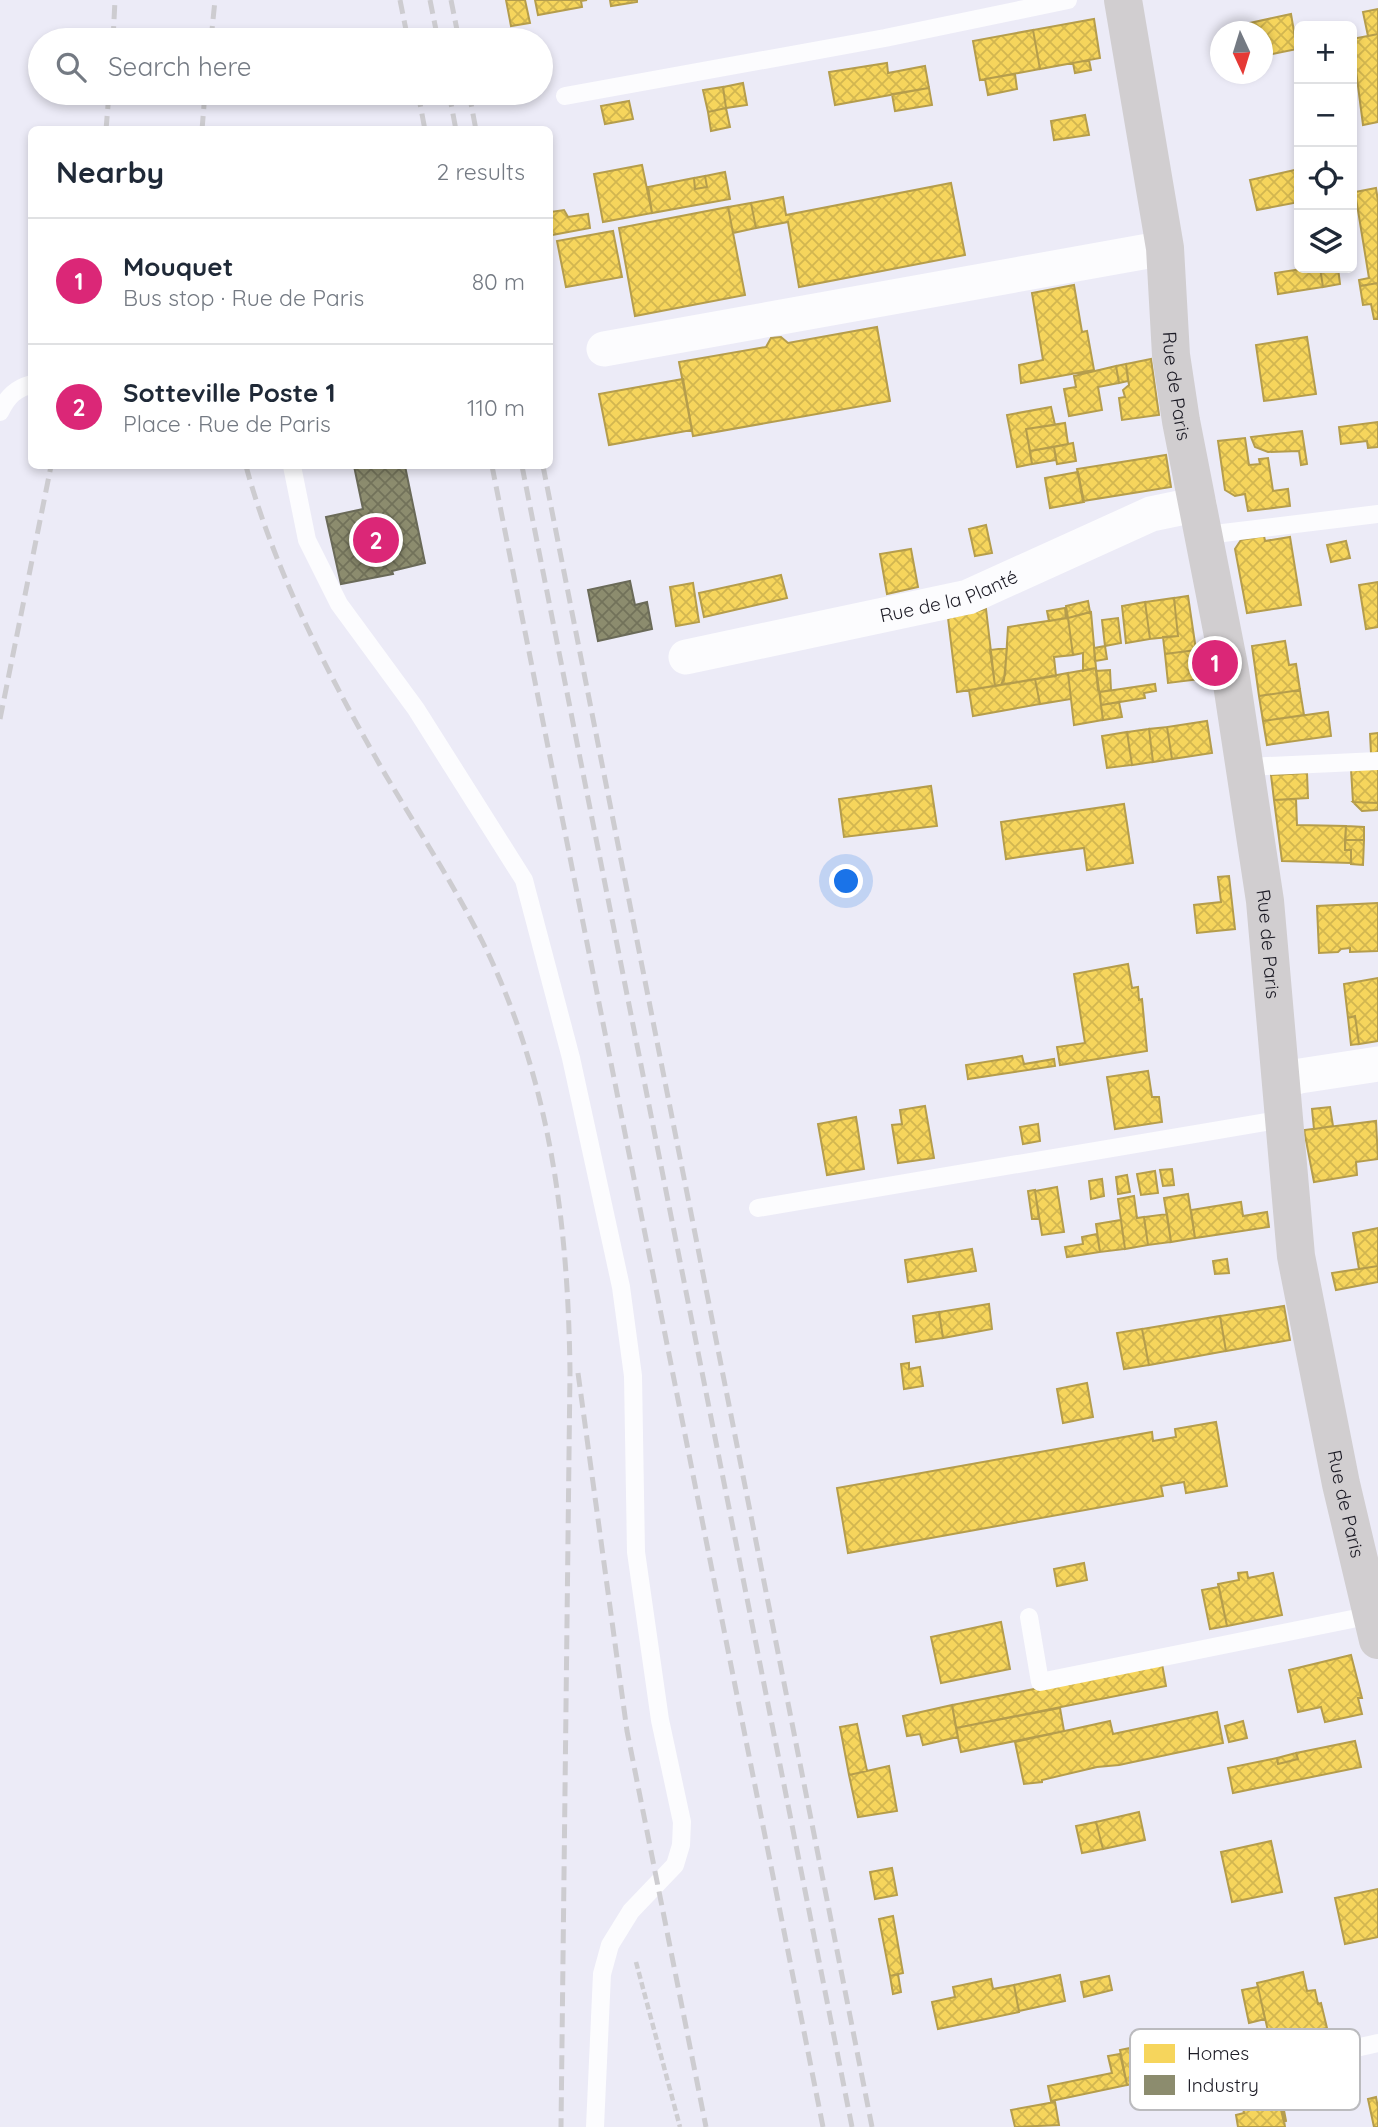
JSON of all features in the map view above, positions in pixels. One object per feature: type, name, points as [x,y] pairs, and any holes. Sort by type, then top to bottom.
[{"type":"street","name":"Rue de Paris","points":[[1123,0],[1165,248],[1171,355],[1181,421],[1203,521],[1246,768],[1265,901],[1296,1256],[1341,1484],[1375,1627]]},
{"type":"street","points":[[604,349],[1165,248]]},
{"type":"street","name":"Rue de la Planté","points":[[686,657],[968,597],[1151,514],[1203,521]]},
{"type":"street","points":[[1280,1082],[1300,1076],[1378,1064]]},
{"type":"lane","points":[[565,96],[885,38],[1068,0]]},
{"type":"lane","points":[[0,412],[6,399],[17,389],[28,385]]},
{"type":"lane","points":[[293,469],[307,540],[339,604],[416,709],[524,880],[571,1058],[621,1287],[633,1376],[636,1552],[660,1720],[682,1822],[681,1845],[675,1864],[625,1920],[610,1945],[602,1974],[595,2127]]},
{"type":"lane","points":[[1203,521],[1223,533],[1378,514]]},
{"type":"lane","points":[[1246,768],[1378,761]]},
{"type":"lane","points":[[758,1208],[1283,1121]]},
{"type":"lane","points":[[1029,1617],[1040,1682],[1375,1627]]},
{"type":"lane","points":[[1360,2047],[1378,2043]]},
{"type":"path","points":[[625,1920],[680,2127]]},
{"type":"building: Homes","points":[[506,0],[525,0],[530,23],[511,26]]},
{"type":"building: Homes","points":[[535,0],[587,0],[581,1],[582,7],[538,15]]},
{"type":"building: Homes","points":[[610,0],[637,0],[637,2],[611,6]]},
{"type":"building: Homes","points":[[1378,9],[1378,34],[1368,36],[1363,12]]},
{"type":"building: Homes","points":[[1291,14],[1294,50],[1273,54],[1273,21],[1259,21]]},
{"type":"building: Homes","points":[[1094,19],[1100,58],[1040,69],[1033,30]]},
{"type":"building: Homes","points":[[1033,30],[1040,69],[980,80],[973,41]]},
{"type":"building: Homes","points":[[1378,34],[1378,122],[1363,125],[1357,78],[1357,38]]},
{"type":"building: Homes","points":[[1089,60],[1091,70],[1075,73],[1073,63]]},
{"type":"building: Homes","points":[[887,63],[888,73],[925,66],[929,88],[835,105],[829,72]]},
{"type":"building: Homes","points":[[1015,74],[1017,89],[988,95],[985,79]]},
{"type":"building: Homes","points":[[743,83],[747,105],[726,108],[723,87]]},
{"type":"building: Homes","points":[[723,87],[726,108],[708,112],[703,90]]},
{"type":"building: Homes","points":[[929,88],[932,105],[895,111],[892,94]]},
{"type":"building: Homes","points":[[629,101],[633,119],[605,124],[601,106]]},
{"type":"building: Homes","points":[[726,108],[730,127],[711,131],[708,112]]},
{"type":"building: Homes","points":[[1085,115],[1089,135],[1054,140],[1051,121]]},
{"type":"building: Homes","points":[[642,165],[652,213],[603,222],[594,174]]},
{"type":"building: Homes","points":[[1294,170],[1294,203],[1257,210],[1250,180]]},
{"type":"building: Homes","points":[[725,172],[730,199],[652,213],[648,187],[694,178],[695,189],[707,187],[705,176]]},
{"type":"building: Homes","points":[[705,176],[707,187],[695,189],[694,178]]},
{"type":"building: Homes","points":[[951,183],[965,255],[799,287],[788,222],[756,228],[751,203],[783,197],[786,215]]},
{"type":"building: Homes","points":[[1376,188],[1378,201],[1378,283],[1360,286],[1359,280],[1369,278],[1357,192]]},
{"type":"building: Homes","points":[[751,203],[756,228],[733,233],[728,207]]},
{"type":"building: Homes","points":[[728,207],[745,295],[635,316],[619,228]]},
{"type":"building: Homes","points":[[564,210],[568,217],[588,214],[590,228],[553,235],[553,212]]},
{"type":"building: Homes","points":[[613,231],[622,277],[566,287],[557,241]]},
{"type":"building: Homes","points":[[1294,270],[1294,273],[1321,273],[1323,287],[1278,294],[1275,273]]},
{"type":"building: Homes","points":[[1321,273],[1339,273],[1340,284],[1323,287]]},
{"type":"building: Homes","points":[[1378,283],[1378,319],[1374,319],[1371,304],[1363,305],[1360,286]]},
{"type":"building: Homes","points":[[1074,285],[1082,332],[1087,331],[1094,370],[1021,383],[1019,365],[1043,360],[1032,293]]},
{"type":"building: Homes","points":[[877,327],[890,401],[693,436],[679,362],[766,347],[771,338],[781,337],[788,343]]},
{"type":"building: Homes","points":[[1307,337],[1316,394],[1264,401],[1256,345]]},
{"type":"building: Homes","points":[[1151,359],[1159,415],[1122,420],[1119,398],[1125,397],[1123,390],[1129,385],[1126,364]]},
{"type":"building: Homes","points":[[1126,364],[1128,381],[1119,383],[1116,366]]},
{"type":"building: Homes","points":[[1116,366],[1119,383],[1098,387],[1102,410],[1069,416],[1064,389],[1076,387],[1074,376]]},
{"type":"building: Homes","points":[[683,379],[692,430],[609,445],[599,394]]},
{"type":"building: Homes","points":[[1051,407],[1055,425],[1026,429],[1032,464],[1017,467],[1007,415]]},
{"type":"building: Homes","points":[[1378,422],[1378,447],[1368,448],[1367,441],[1341,444],[1339,427]]},
{"type":"building: Homes","points":[[1065,423],[1068,444],[1030,451],[1026,429]]},
{"type":"building: Homes","points":[[1302,431],[1307,464],[1301,465],[1299,451],[1268,452],[1255,447],[1251,437]]},
{"type":"building: Homes","points":[[1245,438],[1249,465],[1260,464],[1259,459],[1268,458],[1273,491],[1288,489],[1290,506],[1248,511],[1245,494],[1235,496],[1225,490],[1218,441]]},
{"type":"building: Homes","points":[[1073,443],[1076,461],[1057,464],[1054,447]]},
{"type":"building: Homes","points":[[1054,447],[1056,460],[1032,464],[1030,451]]},
{"type":"building: Homes","points":[[1166,455],[1171,487],[1083,501],[1077,469]]},
{"type":"building: Homes","points":[[1078,472],[1084,502],[1050,508],[1045,478]]},
{"type":"building: Homes","points":[[986,525],[992,553],[975,556],[969,529]]},
{"type":"building: Homes","points":[[1264,536],[1265,541],[1290,537],[1301,605],[1247,613],[1235,549],[1241,540]]},
{"type":"building: Homes","points":[[1346,541],[1350,558],[1331,562],[1327,545]]},
{"type":"building: Homes","points":[[911,549],[918,587],[887,594],[880,554]]},
{"type":"building: Homes","points":[[781,575],[787,598],[704,617],[699,593]]},
{"type":"building: Homes","points":[[1378,582],[1378,627],[1366,629],[1359,585]]},
{"type":"building: Homes","points":[[693,583],[699,622],[676,626],[670,587]]},
{"type":"building: Homes","points":[[1188,596],[1196,650],[1165,654],[1163,637],[1178,636],[1174,598]]},
{"type":"building: Homes","points":[[1174,598],[1178,636],[1150,639],[1145,602]]},
{"type":"building: Homes","points":[[1088,601],[1090,612],[1068,618],[1066,606]]},
{"type":"building: Homes","points":[[1145,602],[1150,639],[1126,643],[1122,606]]},
{"type":"building: Homes","points":[[1065,608],[1066,618],[1049,621],[1047,611]]},
{"type":"building: Homes","points":[[986,609],[995,686],[957,692],[948,618]]},
{"type":"building: Homes","points":[[1091,612],[1096,668],[1083,671],[1083,653],[1073,655],[1068,618]]},
{"type":"building: Homes","points":[[1068,618],[1073,655],[1054,657],[1056,676],[1001,685],[1005,675],[1008,627]]},
{"type":"building: Homes","points":[[1118,618],[1121,643],[1105,646],[1102,620]]},
{"type":"building: Homes","points":[[1285,641],[1289,665],[1296,664],[1300,690],[1259,696],[1252,646]]},
{"type":"building: Homes","points":[[1105,646],[1107,659],[1095,661],[1094,648]]},
{"type":"building: Homes","points":[[1007,648],[1004,680],[1001,685],[995,686],[990,650]]},
{"type":"building: Homes","points":[[1196,650],[1201,679],[1168,683],[1165,654]]},
{"type":"building: Homes","points":[[1096,668],[1103,720],[1074,725],[1068,673]]},
{"type":"building: Homes","points":[[1110,670],[1111,690],[1100,692],[1096,671]]},
{"type":"building: Homes","points":[[1068,673],[1071,699],[1040,704],[1035,679]]},
{"type":"building: Homes","points":[[1035,679],[1040,704],[973,716],[969,690]]},
{"type":"building: Homes","points":[[1155,684],[1156,691],[1144,693],[1145,698],[1101,705],[1100,692]]},
{"type":"building: Homes","points":[[1300,690],[1304,715],[1263,721],[1259,696]]},
{"type":"building: Homes","points":[[1119,702],[1122,717],[1103,720],[1101,705]]},
{"type":"building: Homes","points":[[1328,712],[1331,736],[1267,745],[1263,721]]},
{"type":"building: Homes","points":[[1207,721],[1212,753],[1172,759],[1167,727]]},
{"type":"building: Homes","points":[[1167,727],[1172,759],[1153,762],[1149,729]]},
{"type":"building: Homes","points":[[1149,729],[1153,762],[1132,765],[1127,732]]},
{"type":"building: Homes","points":[[1127,732],[1132,765],[1107,768],[1102,736]]},
{"type":"building: Homes","points":[[1378,733],[1378,753],[1371,753],[1370,734]]},
{"type":"building: Homes","points":[[1378,767],[1378,803],[1353,802],[1351,769]]},
{"type":"building: Homes","points":[[1307,773],[1308,798],[1274,800],[1271,775]]},
{"type":"building: Homes","points":[[931,786],[937,826],[844,837],[839,799]]},
{"type":"building: Homes","points":[[1296,799],[1297,825],[1346,826],[1345,850],[1351,850],[1351,863],[1282,861],[1274,800]]},
{"type":"building: Homes","points":[[1353,802],[1378,803],[1378,810],[1362,811]]},
{"type":"building: Homes","points":[[1124,804],[1133,863],[1087,870],[1084,848],[1006,859],[1001,822]]},
{"type":"building: Homes","points":[[1346,826],[1364,827],[1364,840],[1345,840]]},
{"type":"building: Homes","points":[[1345,840],[1364,840],[1363,865],[1351,864],[1351,850],[1345,850]]},
{"type":"building: Homes","points":[[1229,876],[1235,929],[1197,933],[1194,905],[1221,902],[1218,877]]},
{"type":"building: Homes","points":[[1378,903],[1378,951],[1350,952],[1350,948],[1319,953],[1317,906]]},
{"type":"building: Homes","points":[[1128,964],[1132,988],[1138,987],[1139,1000],[1142,999],[1147,1051],[1060,1065],[1057,1047],[1085,1043],[1074,974]]},
{"type":"building: Homes","points":[[1378,978],[1378,1041],[1359,1044],[1355,1016],[1348,1018],[1344,984]]},
{"type":"building: Homes","points":[[1355,1016],[1359,1044],[1351,1045],[1348,1018]]},
{"type":"building: Homes","points":[[1022,1056],[1024,1064],[1054,1059],[1055,1066],[968,1079],[966,1065]]},
{"type":"building: Homes","points":[[1148,1071],[1152,1097],[1159,1097],[1162,1122],[1115,1129],[1107,1077]]},
{"type":"building: Homes","points":[[925,1106],[934,1158],[898,1163],[892,1125],[902,1124],[900,1110]]},
{"type":"building: Homes","points":[[1330,1107],[1333,1126],[1314,1129],[1312,1109]]},
{"type":"building: Homes","points":[[856,1117],[864,1169],[827,1175],[818,1124]]},
{"type":"building: Homes","points":[[1376,1121],[1378,1159],[1356,1162],[1357,1175],[1314,1182],[1304,1130]]},
{"type":"building: Homes","points":[[1038,1124],[1040,1141],[1023,1144],[1020,1127]]},
{"type":"building: Homes","points":[[1172,1169],[1174,1185],[1163,1186],[1160,1170]]},
{"type":"building: Homes","points":[[1155,1171],[1158,1193],[1141,1195],[1137,1174]]},
{"type":"building: Homes","points":[[1127,1175],[1130,1192],[1118,1194],[1116,1177]]},
{"type":"building: Homes","points":[[1102,1179],[1104,1196],[1091,1199],[1089,1181]]},
{"type":"building: Homes","points":[[1057,1187],[1064,1232],[1042,1235],[1035,1191]]},
{"type":"building: Homes","points":[[1035,1190],[1039,1219],[1032,1219],[1028,1191]]},
{"type":"building: Homes","points":[[1188,1194],[1195,1238],[1171,1242],[1164,1198]]},
{"type":"building: Homes","points":[[1134,1196],[1137,1218],[1144,1217],[1148,1245],[1125,1249],[1118,1199]]},
{"type":"building: Homes","points":[[1241,1202],[1243,1216],[1267,1212],[1269,1227],[1195,1238],[1191,1210]]},
{"type":"building: Homes","points":[[1167,1214],[1171,1242],[1148,1245],[1144,1217]]},
{"type":"building: Homes","points":[[1121,1220],[1125,1249],[1100,1252],[1096,1224]]},
{"type":"building: Homes","points":[[1378,1228],[1378,1266],[1359,1269],[1353,1233]]},
{"type":"building: Homes","points":[[1097,1234],[1100,1252],[1067,1257],[1065,1247],[1083,1244],[1082,1237]]},
{"type":"building: Homes","points":[[972,1249],[976,1271],[908,1282],[905,1260]]},
{"type":"building: Homes","points":[[1227,1259],[1229,1273],[1215,1274],[1213,1261]]},
{"type":"building: Homes","points":[[1378,1266],[1378,1282],[1336,1290],[1332,1273]]},
{"type":"building: Homes","points":[[989,1304],[992,1329],[943,1338],[939,1312]]},
{"type":"building: Homes","points":[[1284,1306],[1290,1340],[1226,1351],[1220,1316]]},
{"type":"building: Homes","points":[[939,1312],[943,1338],[916,1342],[913,1316]]},
{"type":"building: Homes","points":[[1220,1316],[1226,1351],[1149,1365],[1142,1329]]},
{"type":"building: Homes","points":[[1142,1329],[1149,1365],[1124,1369],[1117,1333]]},
{"type":"building: Homes","points":[[909,1363],[909,1369],[920,1367],[923,1386],[904,1389],[901,1364]]},
{"type":"building: Homes","points":[[1087,1383],[1093,1417],[1063,1423],[1057,1389]]},
{"type":"building: Homes","points":[[1216,1422],[1227,1486],[1186,1493],[1184,1482],[1161,1486],[1163,1496],[848,1553],[837,1488],[1152,1432],[1153,1441],[1176,1437],[1175,1429]]},
{"type":"building: Homes","points":[[1084,1563],[1087,1580],[1057,1586],[1054,1569]]},
{"type":"building: Homes","points":[[1247,1572],[1248,1578],[1273,1573],[1282,1615],[1227,1626],[1218,1584],[1239,1580],[1238,1573]]},
{"type":"building: Homes","points":[[1219,1587],[1227,1626],[1210,1629],[1202,1590]]},
{"type":"building: Homes","points":[[1001,1622],[1010,1669],[941,1683],[931,1637]]},
{"type":"building: Homes","points":[[1351,1655],[1362,1698],[1358,1698],[1362,1714],[1325,1722],[1321,1707],[1298,1712],[1289,1670]]},
{"type":"building: Homes","points":[[1162,1664],[1166,1686],[956,1728],[952,1705]]},
{"type":"building: Homes","points":[[952,1705],[958,1737],[923,1745],[920,1734],[907,1736],[903,1716]]},
{"type":"building: Homes","points":[[1060,1708],[1064,1731],[961,1752],[956,1728]]},
{"type":"building: Homes","points":[[1217,1712],[1223,1743],[1024,1784],[1015,1742],[1110,1721],[1113,1734]]},
{"type":"building: Homes","points":[[1243,1721],[1247,1738],[1229,1742],[1225,1726]]},
{"type":"building: Homes","points":[[857,1724],[867,1771],[849,1775],[840,1727]]},
{"type":"building: Homes","points":[[1355,1741],[1361,1767],[1233,1793],[1228,1768],[1277,1758],[1278,1764],[1298,1759],[1296,1753]]},
{"type":"building: Homes","points":[[1296,1753],[1298,1759],[1278,1764],[1277,1758]]},
{"type":"building: Homes","points":[[889,1766],[897,1811],[858,1817],[849,1775]]},
{"type":"building: Homes","points":[[1139,1812],[1145,1840],[1103,1849],[1096,1822]]},
{"type":"building: Homes","points":[[1096,1822],[1103,1849],[1082,1853],[1076,1826]]},
{"type":"building: Homes","points":[[1271,1841],[1282,1892],[1232,1902],[1221,1852]]},
{"type":"building: Homes","points":[[892,1868],[897,1895],[875,1899],[870,1872]]},
{"type":"building: Homes","points":[[1378,1889],[1378,1937],[1345,1944],[1335,1898]]},
{"type":"building: Homes","points":[[893,1916],[903,1973],[890,1976],[879,1919]]},
{"type":"building: Homes","points":[[1303,1972],[1307,1991],[1315,1990],[1318,2004],[1321,2003],[1327,2028],[1267,2029],[1257,1983]]},
{"type":"building: Homes","points":[[898,1974],[901,1992],[893,1994],[890,1976]]},
{"type":"building: Homes","points":[[1060,1975],[1065,2001],[1019,2011],[1014,1985]]},
{"type":"building: Homes","points":[[1109,1976],[1112,1990],[1084,1997],[1081,1982]]},
{"type":"building: Homes","points":[[991,1979],[993,1989],[1014,1985],[1019,2012],[938,2029],[932,2002],[955,1997],[953,1987]]},
{"type":"building: Homes","points":[[1258,1987],[1265,2019],[1249,2023],[1242,1990]]},
{"type":"building: Homes","points":[[1130,2048],[1130,2084],[1127,2085],[1120,2050]]},
{"type":"building: Homes","points":[[1120,2054],[1127,2085],[1051,2101],[1048,2086],[1112,2073],[1108,2056]]},
{"type":"building: Homes","points":[[1376,2097],[1378,2127],[1374,2127],[1368,2099]]},
{"type":"building: Homes","points":[[1055,2102],[1059,2125],[1015,2127],[1011,2110]]},
{"type":"building: Homes","points":[[1243,2110],[1282,2110],[1285,2127],[1238,2127],[1236,2115],[1244,2113]]},
{"type":"building: Industry","points":[[355,469],[406,469],[425,563],[392,571],[393,574],[341,584],[326,517],[363,509]]},
{"type":"building: Industry","points":[[630,581],[635,605],[647,602],[652,629],[598,641],[588,590]]},
{"type":"railway","points":[[114,28],[115,0]]},
{"type":"railway","points":[[212,28],[215,0]]},
{"type":"railway","points":[[400,0],[406,28]]},
{"type":"railway","points":[[430,0],[436,28]]},
{"type":"railway","points":[[451,0],[457,28]]},
{"type":"railway","points":[[106,126],[108,105]]},
{"type":"railway","points":[[202,126],[204,105]]},
{"type":"railway","points":[[420,105],[424,126]]},
{"type":"railway","points":[[451,105],[455,126]]},
{"type":"railway","points":[[471,105],[475,126]]},
{"type":"railway","points":[[0,719],[50,469]]},
{"type":"railway","points":[[247,469],[272,546],[324,663],[364,738],[488,953],[510,1003],[527,1054],[552,1158],[565,1263],[570,1371],[561,2127]]},
{"type":"railway","points":[[493,469],[823,2127]]},
{"type":"railway","points":[[523,469],[852,2127]]},
{"type":"railway","points":[[544,469],[872,2127]]},
{"type":"railway","points":[[578,1373],[627,1731],[706,2127]]},
{"type":"place","name":"Sotteville Poste 1","points":[[376,540]]},
{"type":"place","name":"Mouquet","points":[[1215,663]]}]
